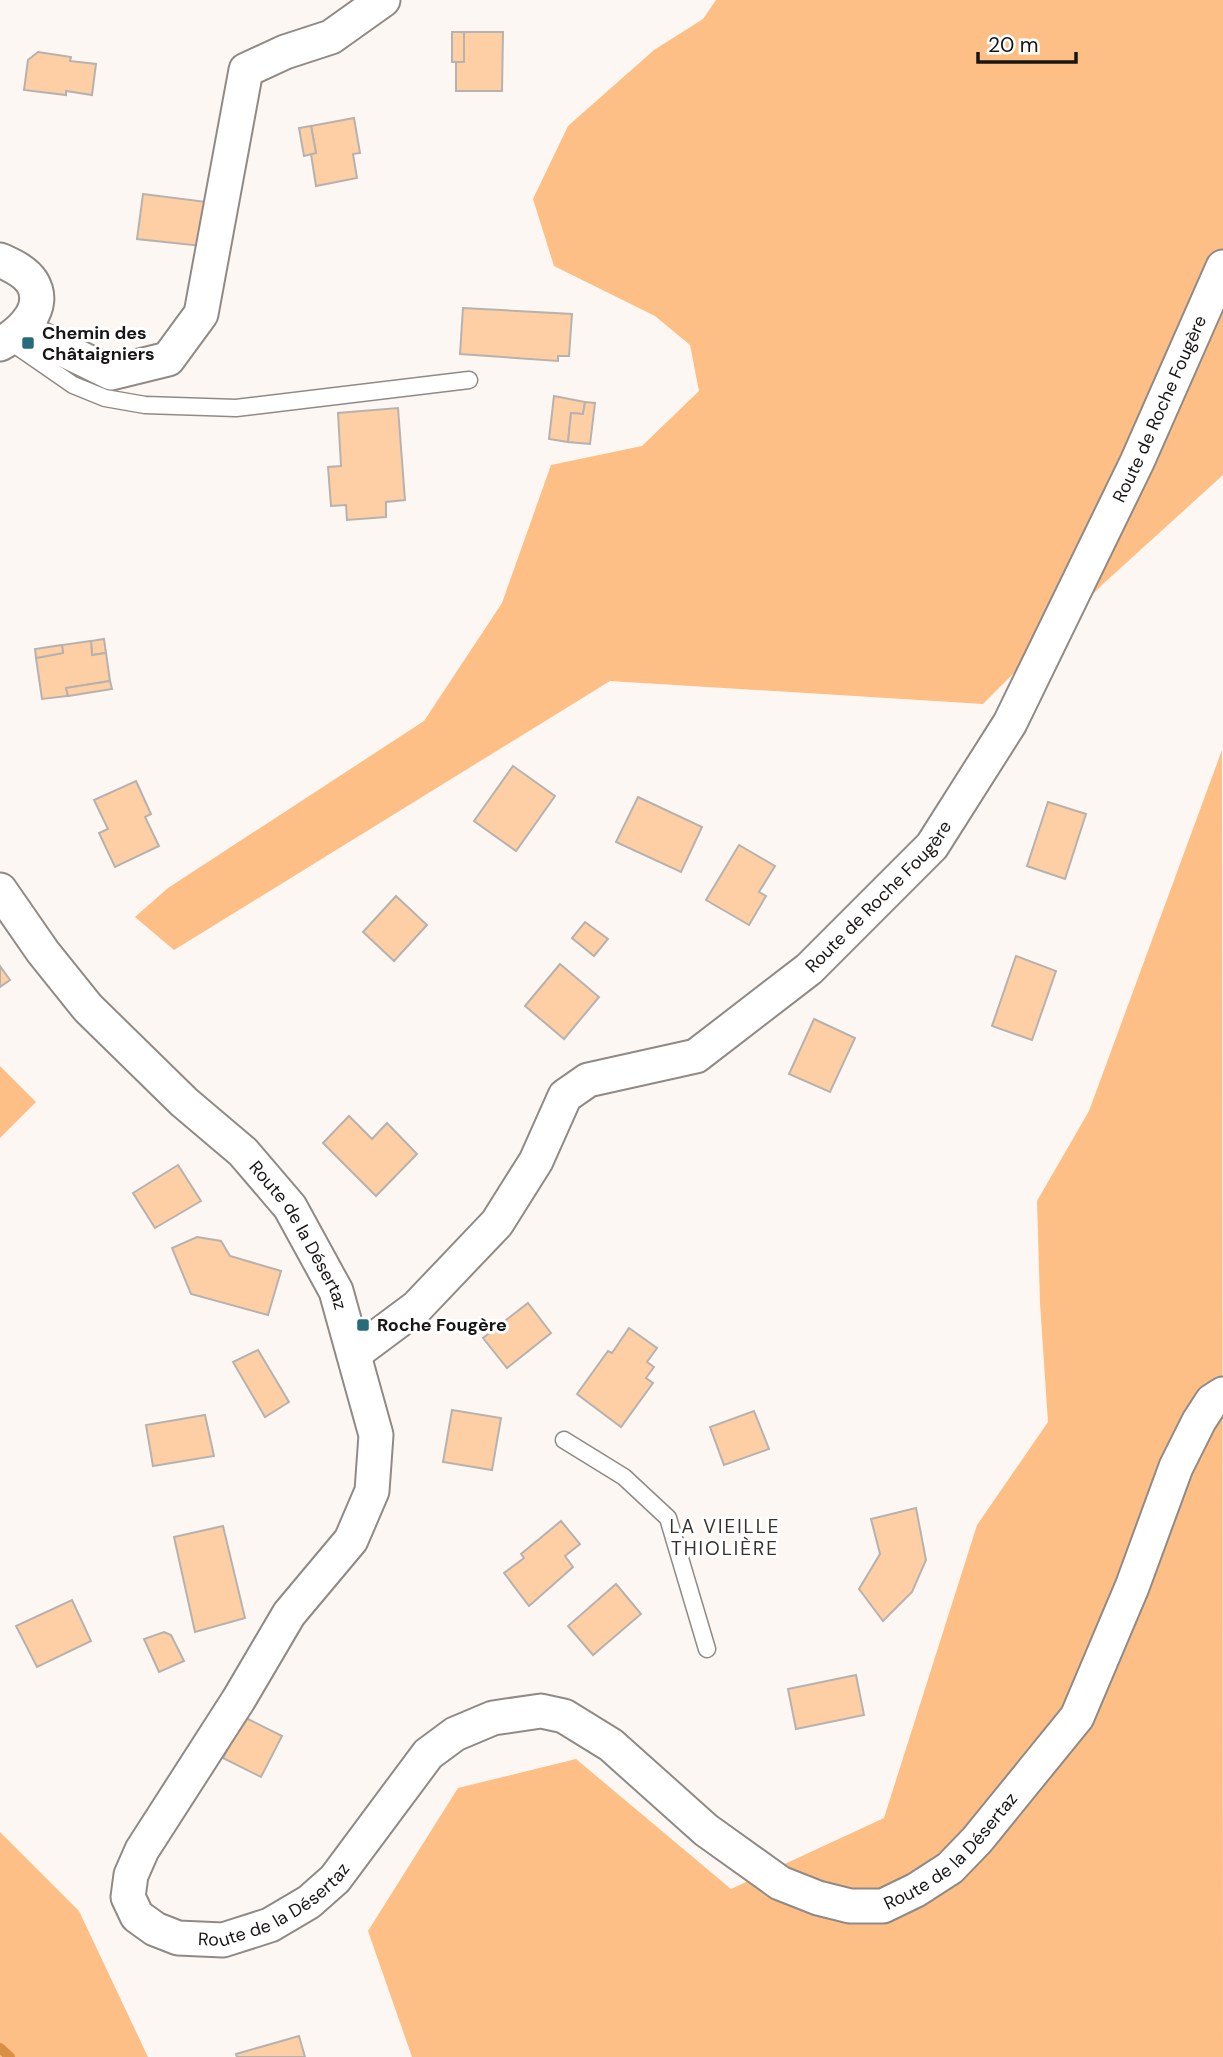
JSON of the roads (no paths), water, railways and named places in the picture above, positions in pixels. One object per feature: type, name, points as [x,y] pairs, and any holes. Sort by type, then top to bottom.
[{"type":"street","points":[[0,260],[21,271],[32,283],[38,299],[33,314],[10,338],[111,373],[168,359],[201,314],[246,70],[285,52],[331,37],[383,0]]},
{"type":"street","name":"Route de Roche Fougère","points":[[354,1354],[417,1307],[497,1223],[537,1161],[565,1096],[588,1080],[696,1056],[809,969],[932,846],[1010,723],[1137,462],[1223,267]]},
{"type":"street","name":"Route de la Désertaz","points":[[0,890],[43,952],[88,1009],[184,1102],[243,1153],[290,1207],[336,1291],[376,1435],[372,1491],[351,1540],[289,1614],[239,1699],[142,1850],[131,1875],[128,1897],[137,1916],[155,1929],[178,1938],[223,1940],[270,1925],[309,1902],[335,1879],[428,1754],[455,1734],[493,1718],[541,1711],[564,1716],[611,1745],[706,1829],[780,1883],[818,1898],[849,1906],[883,1906],[916,1890],[950,1868],[977,1840],[1077,1717],[1132,1587],[1177,1467],[1199,1421],[1212,1401],[1223,1394]]},
{"type":"lane","points":[[10,338],[73,385],[104,398],[145,405],[236,408],[469,380]]},
{"type":"lane","points":[[564,1440],[624,1476],[668,1518],[707,1649]]},
{"type":"waterway","points":[[0,2048],[10,2057]]},
{"type":"place","name":"Chemin des Châtaigniers","points":[[28,343]]},
{"type":"place","name":"Roche Fougère","points":[[363,1325]]},
{"type":"district","name":"LA VIEILLE THIOLIÈRE","points":[[725,1537]]}]
